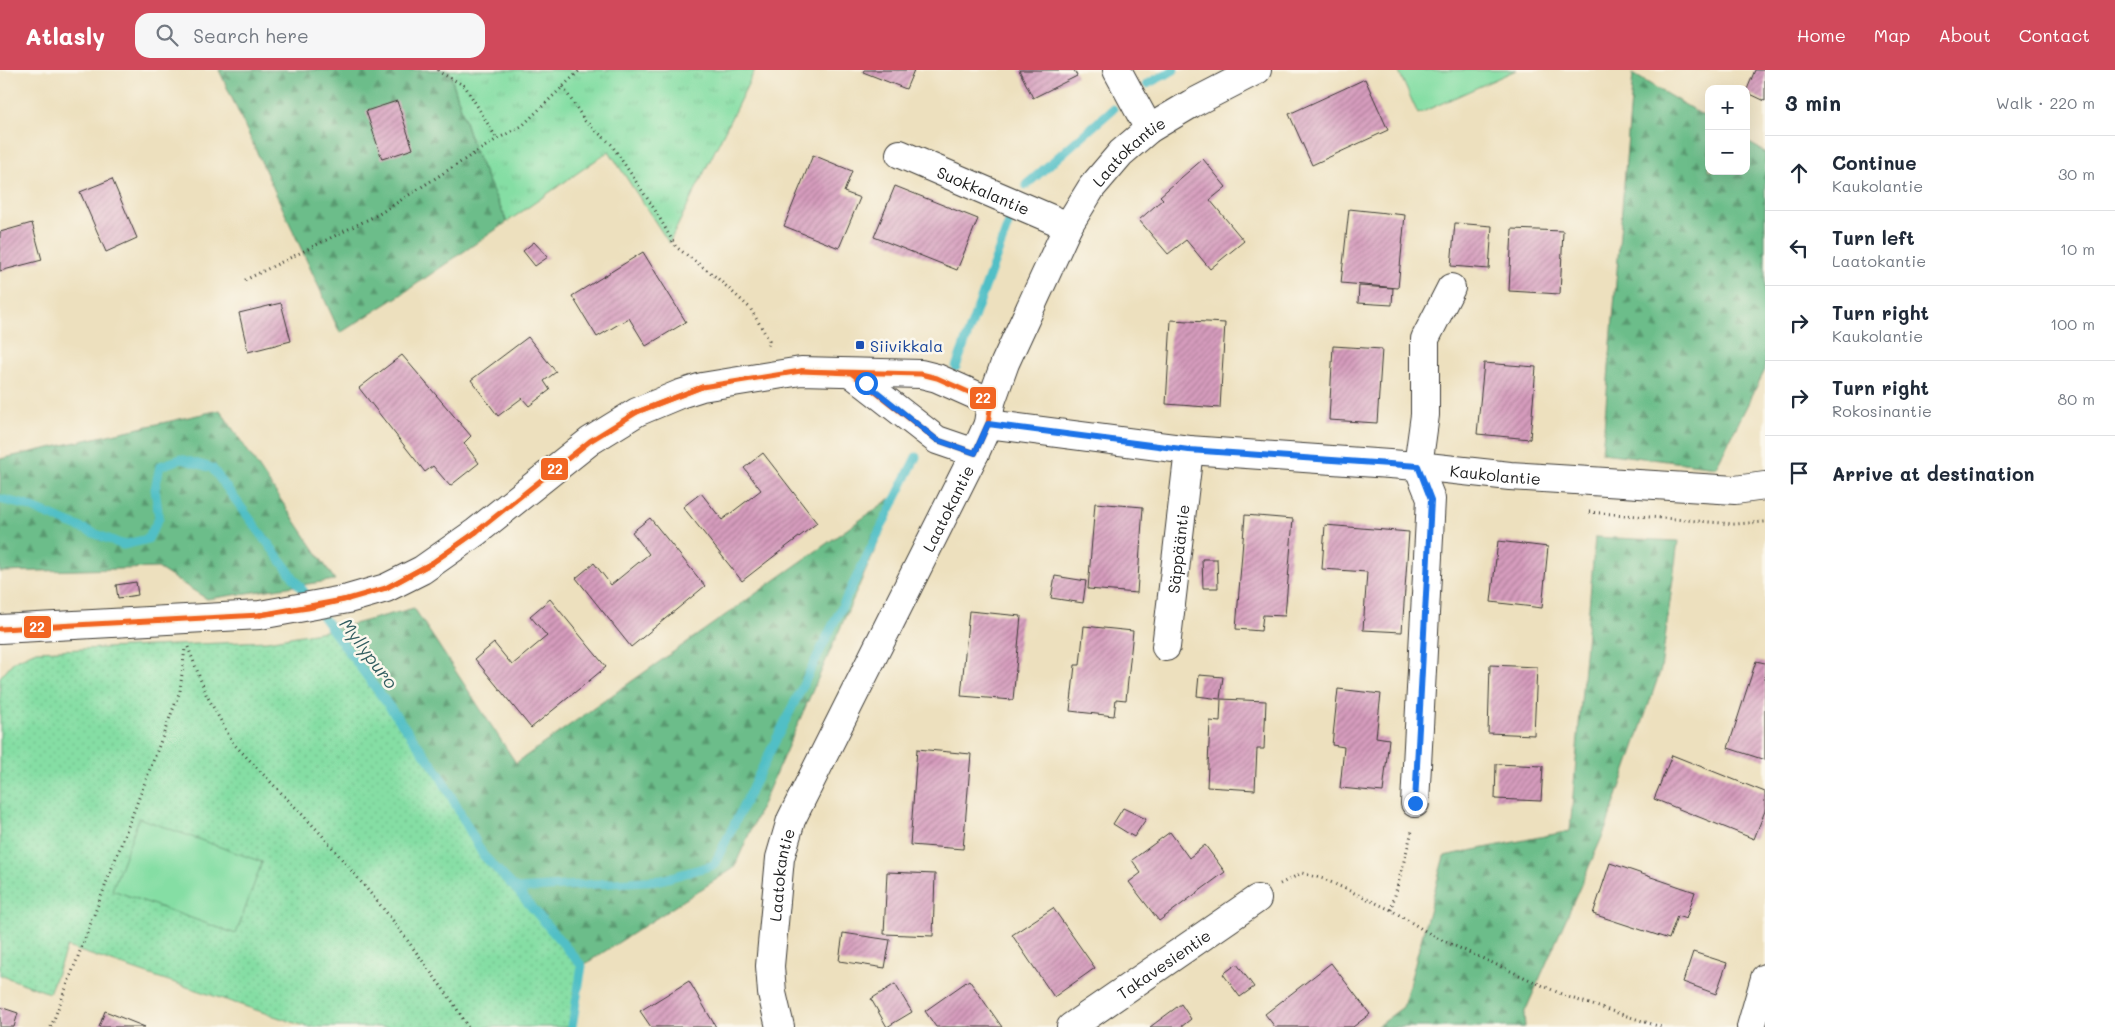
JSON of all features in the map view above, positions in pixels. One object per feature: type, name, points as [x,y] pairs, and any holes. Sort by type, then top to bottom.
[{"type":"street","points":[[1117,70],[1149,129]]},
{"type":"street","name":"Laatokantie","points":[[780,1027],[772,993],[770,966],[780,858],[791,820],[975,453],[990,413],[1005,363],[1068,226],[1092,187],[1121,152],[1149,129],[1257,70]]},
{"type":"street","name":"Suokkalantie","points":[[900,154],[1068,226]]},
{"type":"street","points":[[1415,803],[1431,500],[1418,466],[1425,415],[1425,339],[1452,288]]},
{"type":"street","name":"Kaukolantie","points":[[0,629],[260,615],[348,599],[386,588],[441,558],[590,441],[637,412],[702,387],[801,372],[921,374],[937,378],[990,413],[1189,450],[1418,466],[1510,476],[1735,490],[1765,486]]},
{"type":"street","points":[[851,373],[937,440],[975,453]]},
{"type":"street","name":"Säppääntie","points":[[1166,647],[1189,450]]},
{"type":"street","name":"Takavesientie","points":[[1071,1027],[1256,899]]},
{"type":"street","points":[[1751,1027],[1765,978]]},
{"type":"path","points":[[438,70],[465,86],[496,139]]},
{"type":"path","points":[[246,280],[379,214],[496,139],[522,126],[580,70]]},
{"type":"path","points":[[562,87],[585,121],[611,144],[655,210],[676,247],[716,277],[750,308],[768,340],[768,377]]},
{"type":"path","points":[[51,1027],[180,691],[186,640],[206,694],[233,743],[321,834],[391,918],[452,1000],[468,1027]]},
{"type":"path","points":[[1391,910],[1411,840],[1415,803]]},
{"type":"path","points":[[1256,899],[1302,872],[1391,910],[1434,937],[1568,997],[1661,1027]]},
{"type":"green space","points":[[219,70],[449,70],[474,150],[507,222],[402,294],[340,333]]},
{"type":"green space","points":[[449,70],[755,70],[669,243],[609,151],[507,222],[474,150]]},
{"type":"green space","points":[[1398,70],[1516,70],[1418,114]]},
{"type":"green space","points":[[1633,74],[1705,117],[1705,175],[1750,175],[1750,143],[1765,152],[1765,370],[1716,467],[1602,453]]},
{"type":"green space","points":[[220,410],[335,580],[207,599],[158,568],[0,572],[0,459]]},
{"type":"green space","points":[[901,491],[734,868],[582,966],[516,889],[483,855],[438,772],[331,630],[414,608],[516,763]]},
{"type":"green space","points":[[1595,537],[1678,541],[1661,669],[1606,828],[1524,1014],[1525,1027],[1376,1027],[1403,1007],[1444,856],[1570,831]]},
{"type":"green space","points":[[331,630],[438,772],[483,855],[516,889],[582,966],[572,1027],[307,1027],[67,947],[49,993],[0,975],[0,677],[14,661],[36,651],[267,641]]},
{"type":"green space","points":[[139,818],[262,862],[236,934],[112,890]]},
{"type":"building","points":[[864,70],[914,70],[906,89],[863,72]]},
{"type":"building","points":[[1019,70],[1074,70],[1077,76],[1033,98]]},
{"type":"building","points":[[1755,70],[1765,70],[1765,101],[1750,94],[1749,85]]},
{"type":"building","points":[[1365,79],[1388,130],[1312,165],[1289,114]]},
{"type":"building","points":[[397,101],[413,149],[382,159],[366,111]]},
{"type":"building","points":[[813,155],[852,171],[844,192],[860,198],[839,248],[784,226]]},
{"type":"building","points":[[1203,159],[1226,187],[1210,200],[1244,241],[1210,269],[1186,240],[1168,254],[1139,220],[1163,199],[1160,196]]},
{"type":"building","points":[[112,179],[137,238],[106,252],[80,192]]},
{"type":"building","points":[[895,186],[978,219],[957,270],[874,237]]},
{"type":"building","points":[[1349,209],[1405,215],[1398,288],[1341,283]]},
{"type":"building","points":[[32,223],[42,260],[0,271],[0,232]]},
{"type":"building","points":[[1455,223],[1492,226],[1489,269],[1451,266]]},
{"type":"building","points":[[1512,229],[1563,231],[1560,294],[1509,291]]},
{"type":"building","points":[[534,242],[548,257],[535,266],[523,251]]},
{"type":"building","points":[[643,252],[686,322],[646,346],[629,318],[597,337],[572,296]]},
{"type":"building","points":[[1359,286],[1393,288],[1392,305],[1358,303]]},
{"type":"building","points":[[281,303],[291,341],[248,352],[239,313]]},
{"type":"building","points":[[1171,320],[1225,323],[1220,408],[1166,404]]},
{"type":"building","points":[[528,337],[556,372],[544,381],[550,390],[529,406],[522,398],[498,416],[471,380]]},
{"type":"building","points":[[1333,346],[1382,349],[1377,423],[1329,420]]},
{"type":"building","points":[[402,355],[471,436],[464,443],[479,463],[450,486],[433,466],[425,472],[359,388]]},
{"type":"building","points":[[1484,363],[1536,367],[1530,439],[1477,434]]},
{"type":"building","points":[[763,453],[817,523],[742,581],[683,507],[701,493],[722,520],[761,490],[744,468]]},
{"type":"building","points":[[1095,503],[1143,507],[1137,593],[1088,589]]},
{"type":"building","points":[[1245,515],[1293,519],[1285,616],[1263,615],[1261,631],[1236,629]]},
{"type":"building","points":[[650,518],[705,586],[631,647],[576,578],[594,563],[611,585],[649,554],[632,532]]},
{"type":"building","points":[[1325,525],[1409,532],[1402,632],[1363,630],[1367,572],[1322,569]]},
{"type":"building","points":[[1498,541],[1548,547],[1542,608],[1491,602]]},
{"type":"building","points":[[1202,559],[1217,559],[1218,588],[1203,588]]},
{"type":"building","points":[[1055,576],[1086,581],[1083,603],[1051,598]]},
{"type":"building","points":[[136,582],[138,595],[118,598],[116,585]]},
{"type":"building","points":[[550,599],[606,667],[531,728],[475,659],[494,643],[512,665],[547,636],[530,616]]},
{"type":"building","points":[[969,611],[1021,616],[1013,700],[961,696]]},
{"type":"building","points":[[1084,626],[1133,631],[1126,700],[1116,699],[1114,716],[1070,711],[1075,665],[1080,665]]},
{"type":"building","points":[[1756,661],[1765,663],[1765,760],[1728,748]]},
{"type":"building","points":[[1490,665],[1537,667],[1534,735],[1488,733]]},
{"type":"building","points":[[1199,675],[1223,677],[1220,699],[1197,696]]},
{"type":"building","points":[[1338,689],[1381,694],[1376,737],[1389,739],[1383,792],[1340,788],[1344,747],[1332,745]]},
{"type":"building","points":[[1221,699],[1266,701],[1264,749],[1257,749],[1255,790],[1207,787],[1210,721],[1220,722]]},
{"type":"building","points":[[917,749],[971,754],[963,849],[910,845]]},
{"type":"building","points":[[1672,755],[1765,792],[1765,811],[1754,839],[1654,799]]},
{"type":"building","points":[[1496,764],[1543,766],[1541,801],[1495,799]]},
{"type":"building","points":[[1123,808],[1146,819],[1134,837],[1113,824]]},
{"type":"building","points":[[1170,832],[1189,858],[1205,845],[1225,872],[1159,921],[1129,882],[1141,873],[1132,860]]},
{"type":"building","points":[[1610,863],[1695,892],[1686,919],[1677,916],[1669,939],[1593,914]]},
{"type":"building","points":[[887,872],[935,874],[933,936],[884,934]]},
{"type":"building","points":[[1053,908],[1095,968],[1054,997],[1012,935]]},
{"type":"building","points":[[843,933],[890,940],[885,968],[839,961]]},
{"type":"building","points":[[1693,952],[1727,963],[1716,994],[1683,982]]},
{"type":"building","points":[[1331,963],[1370,1014],[1353,1027],[1275,1027],[1265,1014]]},
{"type":"building","points":[[1237,964],[1254,987],[1240,997],[1223,974]]},
{"type":"building","points":[[969,980],[1002,1027],[936,1027],[925,1011]]},
{"type":"building","points":[[689,981],[716,1027],[651,1027],[640,1011]]},
{"type":"building","points":[[895,984],[912,1012],[887,1027],[871,999]]},
{"type":"building","points":[[1181,1004],[1191,1019],[1181,1027],[1150,1027]]},
{"type":"building","points":[[0,1007],[18,1013],[14,1027],[0,1027]]},
{"type":"building","points":[[105,1011],[145,1027],[99,1027]]},
{"type":"waterway","points":[[1147,84],[1174,70]]},
{"type":"waterway","points":[[1026,185],[1113,109]]},
{"type":"waterway","points":[[956,367],[1009,222]]},
{"type":"waterway","points":[[516,889],[661,880],[714,865],[916,457]]},
{"type":"waterway","name":"Myllypuro","points":[[0,499],[25,505],[123,545],[148,539],[159,518],[155,489],[160,466],[181,459],[212,468],[438,772],[483,855],[516,889],[582,966],[572,1027]]},
{"type":"transit line","name":"22","points":[[702,387],[801,371]]},
{"type":"transit line","name":"22","points":[[801,371],[921,374],[937,378],[991,402],[988,424],[975,453],[937,440],[851,373],[801,371]]},
{"type":"transit line","name":"22","points":[[637,412],[702,387]]},
{"type":"transit line","name":"22","points":[[637,412],[702,387]]},
{"type":"transit line","name":"22","points":[[476,532],[590,441],[637,412]]},
{"type":"transit line","name":"22","points":[[432,563],[476,532]]},
{"type":"transit line","name":"22","points":[[432,563],[476,532]]},
{"type":"transit line","name":"22","points":[[386,588],[432,563]]},
{"type":"transit line","name":"22","points":[[386,588],[432,563]]},
{"type":"transit line","name":"22","points":[[348,599],[386,588]]},
{"type":"transit line","name":"22","points":[[260,615],[348,599]]},
{"type":"transit line","name":"22","points":[[260,615],[308,608],[348,599]]},
{"type":"transit line","name":"22","points":[[260,615],[1,629],[0,629],[260,615]]},
{"type":"place","name":"Siivikkala","points":[[860,345]]},
{"type":"route","points":[[866,383],[937,440],[975,453],[988,424],[1189,450],[1418,466],[1431,500],[1415,803]]}]
